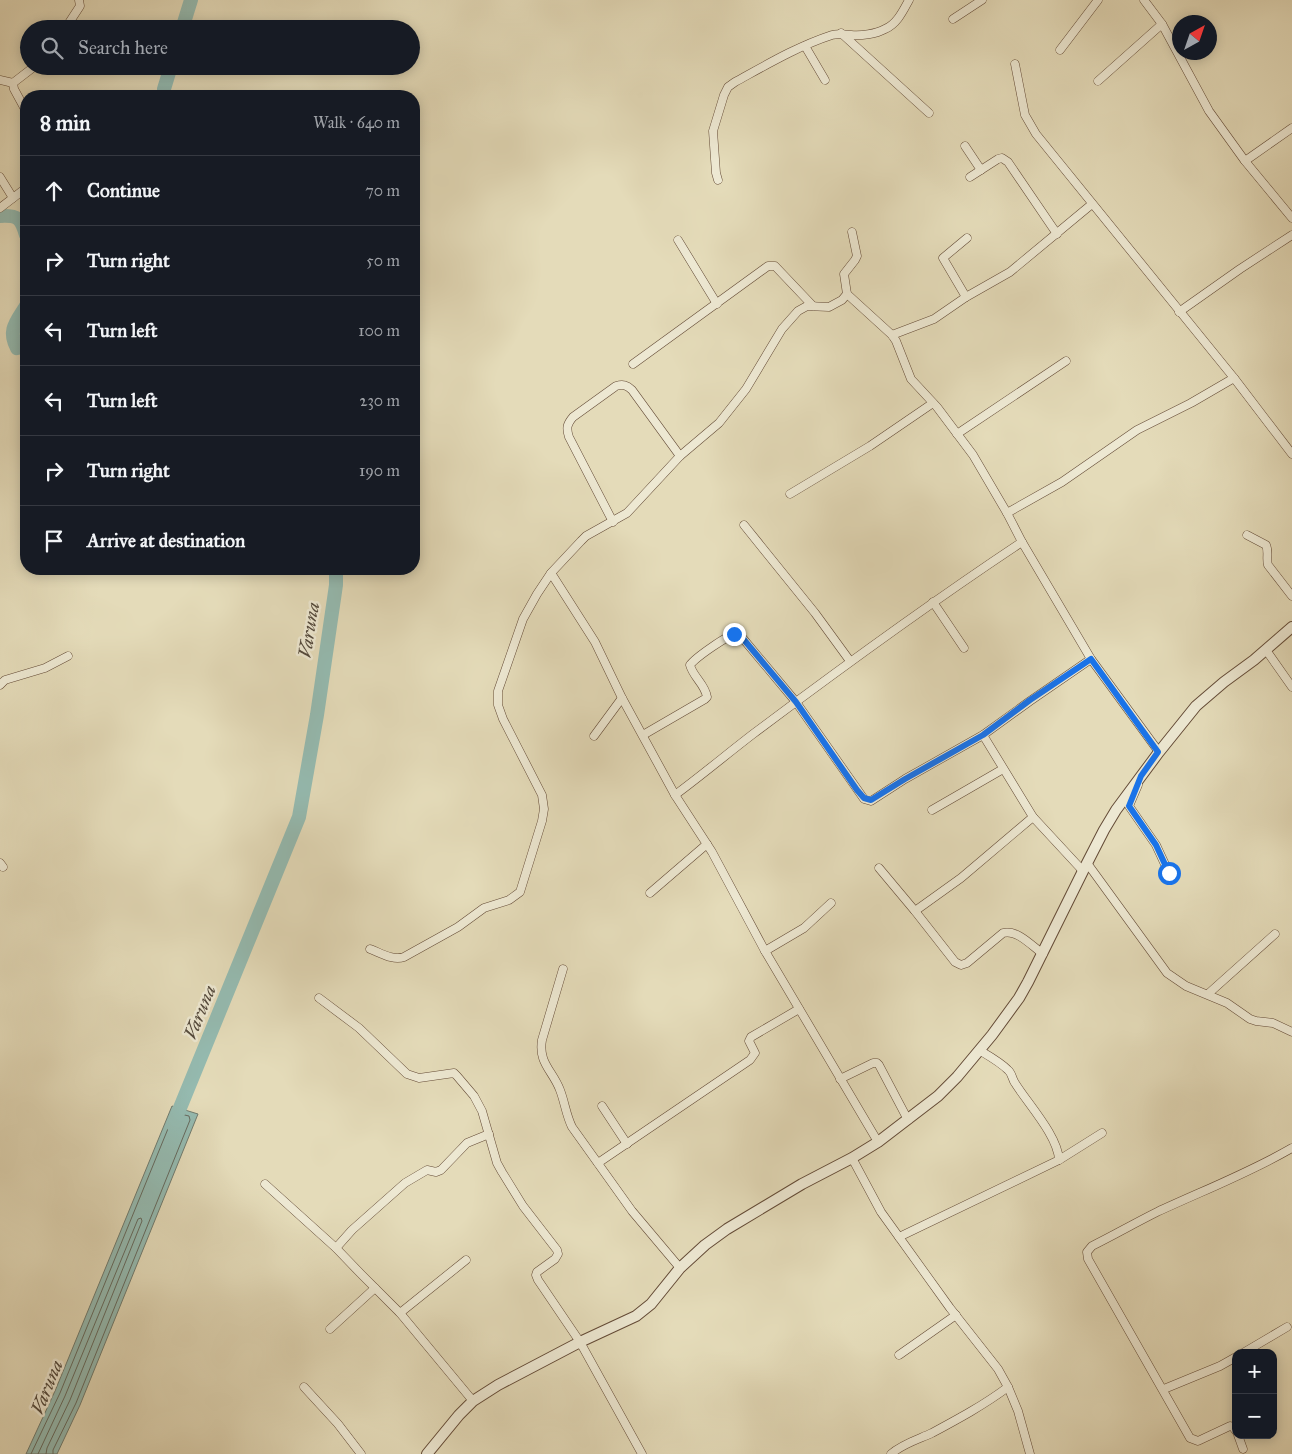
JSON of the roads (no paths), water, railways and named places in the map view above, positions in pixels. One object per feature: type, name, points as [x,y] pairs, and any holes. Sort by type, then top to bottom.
[{"type":"street","points":[[71,20],[80,6],[79,0]]},
{"type":"street","points":[[718,180],[713,130],[728,86],[791,52],[833,35],[851,36],[875,33],[886,29],[895,22],[910,0]]},
{"type":"street","points":[[954,19],[982,0]]},
{"type":"street","points":[[1060,50],[1098,0]]},
{"type":"street","points":[[1144,0],[1162,24],[1209,111],[1245,161],[1292,218]]},
{"type":"street","points":[[1098,81],[1162,24]]},
{"type":"street","points":[[842,34],[929,113]]},
{"type":"street","points":[[805,46],[825,80]]},
{"type":"street","points":[[1015,64],[1024,114],[1029,124],[1234,378],[1292,454]]},
{"type":"street","points":[[13,83],[22,75]]},
{"type":"street","points":[[0,80],[13,83]]},
{"type":"street","points":[[13,83],[20,100]]},
{"type":"street","points":[[1245,161],[1292,128]]},
{"type":"street","points":[[965,146],[981,170]]},
{"type":"street","points":[[970,177],[1002,158],[1008,162],[1057,234]]},
{"type":"street","points":[[0,177],[13,198]]},
{"type":"street","points":[[0,208],[20,193]]},
{"type":"street","points":[[892,335],[934,319],[966,297],[1010,272],[1092,204]]},
{"type":"street","points":[[852,232],[857,256],[856,260],[844,274],[847,294],[892,335],[899,347],[911,379],[933,403],[973,455],[1091,659],[1158,752]]},
{"type":"street","points":[[1179,312],[1292,235]]},
{"type":"street","points":[[966,297],[943,258],[967,238]]},
{"type":"street","points":[[678,240],[717,304]]},
{"type":"street","points":[[633,364],[768,266],[775,266],[813,306]]},
{"type":"street","points":[[370,949],[399,959],[458,927],[484,908],[509,900],[520,892],[542,821],[544,802],[503,719],[498,705],[498,691],[523,619],[551,573],[586,536],[627,513],[680,456],[728,413],[790,319],[807,306],[826,308],[842,300],[847,294]]},
{"type":"street","points":[[957,434],[1066,361]]},
{"type":"street","points":[[1007,513],[1055,486],[1137,430],[1191,404],[1234,378]]},
{"type":"street","points":[[613,522],[569,437],[566,428],[573,416],[616,386],[622,384],[632,390],[680,456]]},
{"type":"street","points":[[790,494],[870,446],[933,403]]},
{"type":"street","points":[[744,525],[815,613],[850,661]]},
{"type":"street","points":[[1247,535],[1266,545],[1268,565],[1292,596]]},
{"type":"street","points":[[675,795],[850,661],[1022,542]]},
{"type":"street","points":[[551,573],[595,642],[622,698],[675,795],[707,844],[765,951],[878,1142]]},
{"type":"street","points":[[933,602],[964,648]]},
{"type":"street","points":[[427,1454],[473,1401],[498,1385],[580,1342],[636,1316],[651,1304],[680,1268],[705,1245],[727,1229],[802,1184],[878,1142],[908,1120],[948,1086],[979,1050],[1019,998],[1116,810],[1158,752],[1196,706],[1292,627]]},
{"type":"street","points":[[643,736],[707,697],[705,690],[692,672],[690,665],[695,659],[737,633],[796,702],[857,790],[867,800],[875,799],[905,779],[983,735],[1030,700],[1091,659]]},
{"type":"street","points":[[1266,650],[1292,687]]},
{"type":"street","points":[[0,685],[5,680],[45,668],[68,656]]},
{"type":"street","points":[[594,736],[622,698]]},
{"type":"street","points":[[983,735],[1033,817],[1040,826],[1085,867],[1167,973],[1186,986],[1227,1002],[1250,1019],[1273,1023],[1292,1032]]},
{"type":"street","points":[[932,810],[1003,769]]},
{"type":"street","points":[[1141,776],[1129,806],[1156,845],[1169,873]]},
{"type":"street","points":[[915,911],[961,878],[1033,817]]},
{"type":"street","points":[[650,893],[707,844]]},
{"type":"street","points":[[879,868],[955,962],[961,965],[967,963],[1003,933],[1010,931],[1043,954]]},
{"type":"street","points":[[765,951],[804,928],[831,903]]},
{"type":"street","points":[[1208,994],[1275,934]]},
{"type":"street","points":[[563,969],[542,1040],[542,1056],[560,1090],[568,1119],[578,1136],[632,1211],[680,1268]]},
{"type":"street","points":[[319,998],[359,1028],[407,1074],[419,1078],[454,1073],[478,1103],[497,1163],[522,1206],[557,1250],[558,1254],[555,1259],[540,1269],[536,1275],[580,1342],[642,1454]]},
{"type":"street","points":[[598,1164],[754,1057],[749,1041],[751,1038],[799,1009]]},
{"type":"street","points":[[979,1050],[1010,1072],[1056,1147],[1059,1160]]},
{"type":"street","points":[[840,1079],[873,1062],[877,1063],[908,1120]]},
{"type":"street","points":[[602,1106],[627,1144]]},
{"type":"street","points":[[899,1236],[1059,1160],[1102,1132]]},
{"type":"street","points":[[336,1248],[352,1230],[405,1183],[427,1170],[436,1172],[441,1170],[467,1143],[489,1134]]},
{"type":"street","points":[[1232,1427],[1198,1442],[1190,1438],[1164,1389],[1088,1259],[1087,1252],[1092,1246],[1132,1225],[1233,1179],[1292,1148]]},
{"type":"street","points":[[852,1158],[881,1212],[998,1369],[1018,1411],[1030,1454]]},
{"type":"street","points":[[265,1184],[336,1248],[400,1313],[473,1401]]},
{"type":"street","points":[[400,1313],[466,1260]]},
{"type":"street","points":[[330,1329],[375,1288]]},
{"type":"street","points":[[898,1355],[956,1315]]},
{"type":"street","points":[[1250,1349],[1287,1327]]},
{"type":"street","points":[[1164,1389],[1232,1359]]},
{"type":"street","points":[[304,1387],[338,1424],[361,1454]]},
{"type":"street","points":[[891,1454],[897,1449],[990,1401],[1008,1387]]},
{"type":"street","points":[[1239,1439],[1243,1449]]},
{"type":"water","points":[[172,1106],[198,1114],[80,1405],[57,1454],[26,1454],[55,1391]]},
{"type":"waterway","name":"Varuna","points":[[185,20],[191,0]]},
{"type":"waterway","name":"Varuna","points":[[164,90],[168,75]]},
{"type":"waterway","points":[[0,216],[11,216],[20,221]]},
{"type":"waterway","points":[[20,316],[13,331],[14,342],[17,348],[20,347]]},
{"type":"waterway","name":"Varuna","points":[[173,1125],[299,817],[317,715],[336,575]]}]
